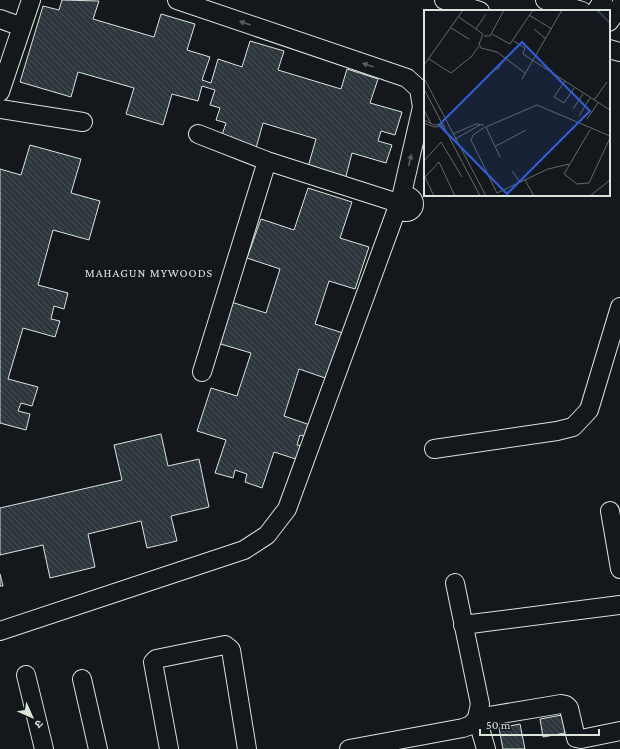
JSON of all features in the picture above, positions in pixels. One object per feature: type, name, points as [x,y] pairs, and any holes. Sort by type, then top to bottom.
[{"type":"street","points":[[0,92],[31,0]]},
{"type":"street","points":[[0,630],[244,550],[267,535],[287,509],[407,200],[422,107],[418,89],[407,78],[177,0]]},
{"type":"street","points":[[444,0],[477,10]]},
{"type":"street","points":[[545,0],[579,10]]},
{"type":"street","points":[[603,0],[608,10]]},
{"type":"street","points":[[0,19],[22,27]]},
{"type":"street","points":[[610,49],[620,52]]},
{"type":"street","points":[[0,109],[83,122]]},
{"type":"street","points":[[198,134],[267,161],[407,200]]},
{"type":"street","points":[[202,372],[267,161]]},
{"type":"street","points":[[434,449],[557,431],[573,427],[589,410],[620,307]]},
{"type":"street","points":[[610,511],[620,569]]},
{"type":"street","points":[[455,583],[480,704],[477,718],[486,749]]},
{"type":"street","points":[[463,625],[620,605]]},
{"type":"street","points":[[169,749],[153,662],[156,659],[225,645],[231,650],[247,749]]},
{"type":"street","points":[[26,675],[44,749]]},
{"type":"street","points":[[82,679],[98,749]]},
{"type":"street","points":[[349,749],[463,728],[471,724],[477,718],[561,704],[569,708],[576,738],[581,739],[620,731]]},
{"type":"building","points":[[62,0],[99,1],[93,19],[154,37],[161,14],[195,24],[187,50],[210,57],[202,80],[211,83],[218,59],[242,67],[250,41],[284,51],[278,70],[341,89],[347,69],[378,79],[370,103],[402,112],[395,135],[381,131],[378,141],[392,145],[386,163],[352,153],[345,180],[308,167],[316,139],[263,123],[255,152],[220,141],[226,123],[216,120],[220,108],[210,105],[215,90],[202,86],[198,101],[172,94],[163,125],[126,114],[134,88],[78,72],[71,97],[20,82],[43,6],[59,10]]},
{"type":"building","points":[[30,145],[81,159],[71,193],[100,201],[89,240],[53,230],[38,285],[68,293],[64,309],[54,306],[51,319],[60,321],[55,337],[23,328],[8,379],[38,387],[32,406],[21,403],[18,411],[30,414],[26,430],[0,423],[0,169],[21,175]]},
{"type":"building","points":[[308,188],[352,202],[340,238],[369,247],[355,289],[329,281],[315,324],[346,334],[331,380],[299,369],[284,416],[313,426],[309,438],[300,435],[297,445],[306,447],[302,461],[274,452],[262,488],[245,482],[247,474],[235,470],[233,478],[215,473],[226,440],[197,431],[211,388],[237,396],[251,353],[214,342],[228,301],[266,313],[280,269],[247,258],[261,219],[294,230]]},
{"type":"building","points":[[161,434],[168,466],[199,459],[209,507],[171,516],[177,541],[147,548],[141,521],[88,534],[95,567],[50,578],[43,545],[0,555],[0,508],[122,480],[114,445]]},
{"type":"building","points":[[0,574],[3,586],[0,586]]},
{"type":"building","points":[[562,715],[565,733],[543,737],[540,719]]},
{"type":"building","points":[[520,724],[525,749],[503,749],[499,728]]},
{"type":"district","name":"MAHAGUN MYWOODS","points":[[149,273]]}]
